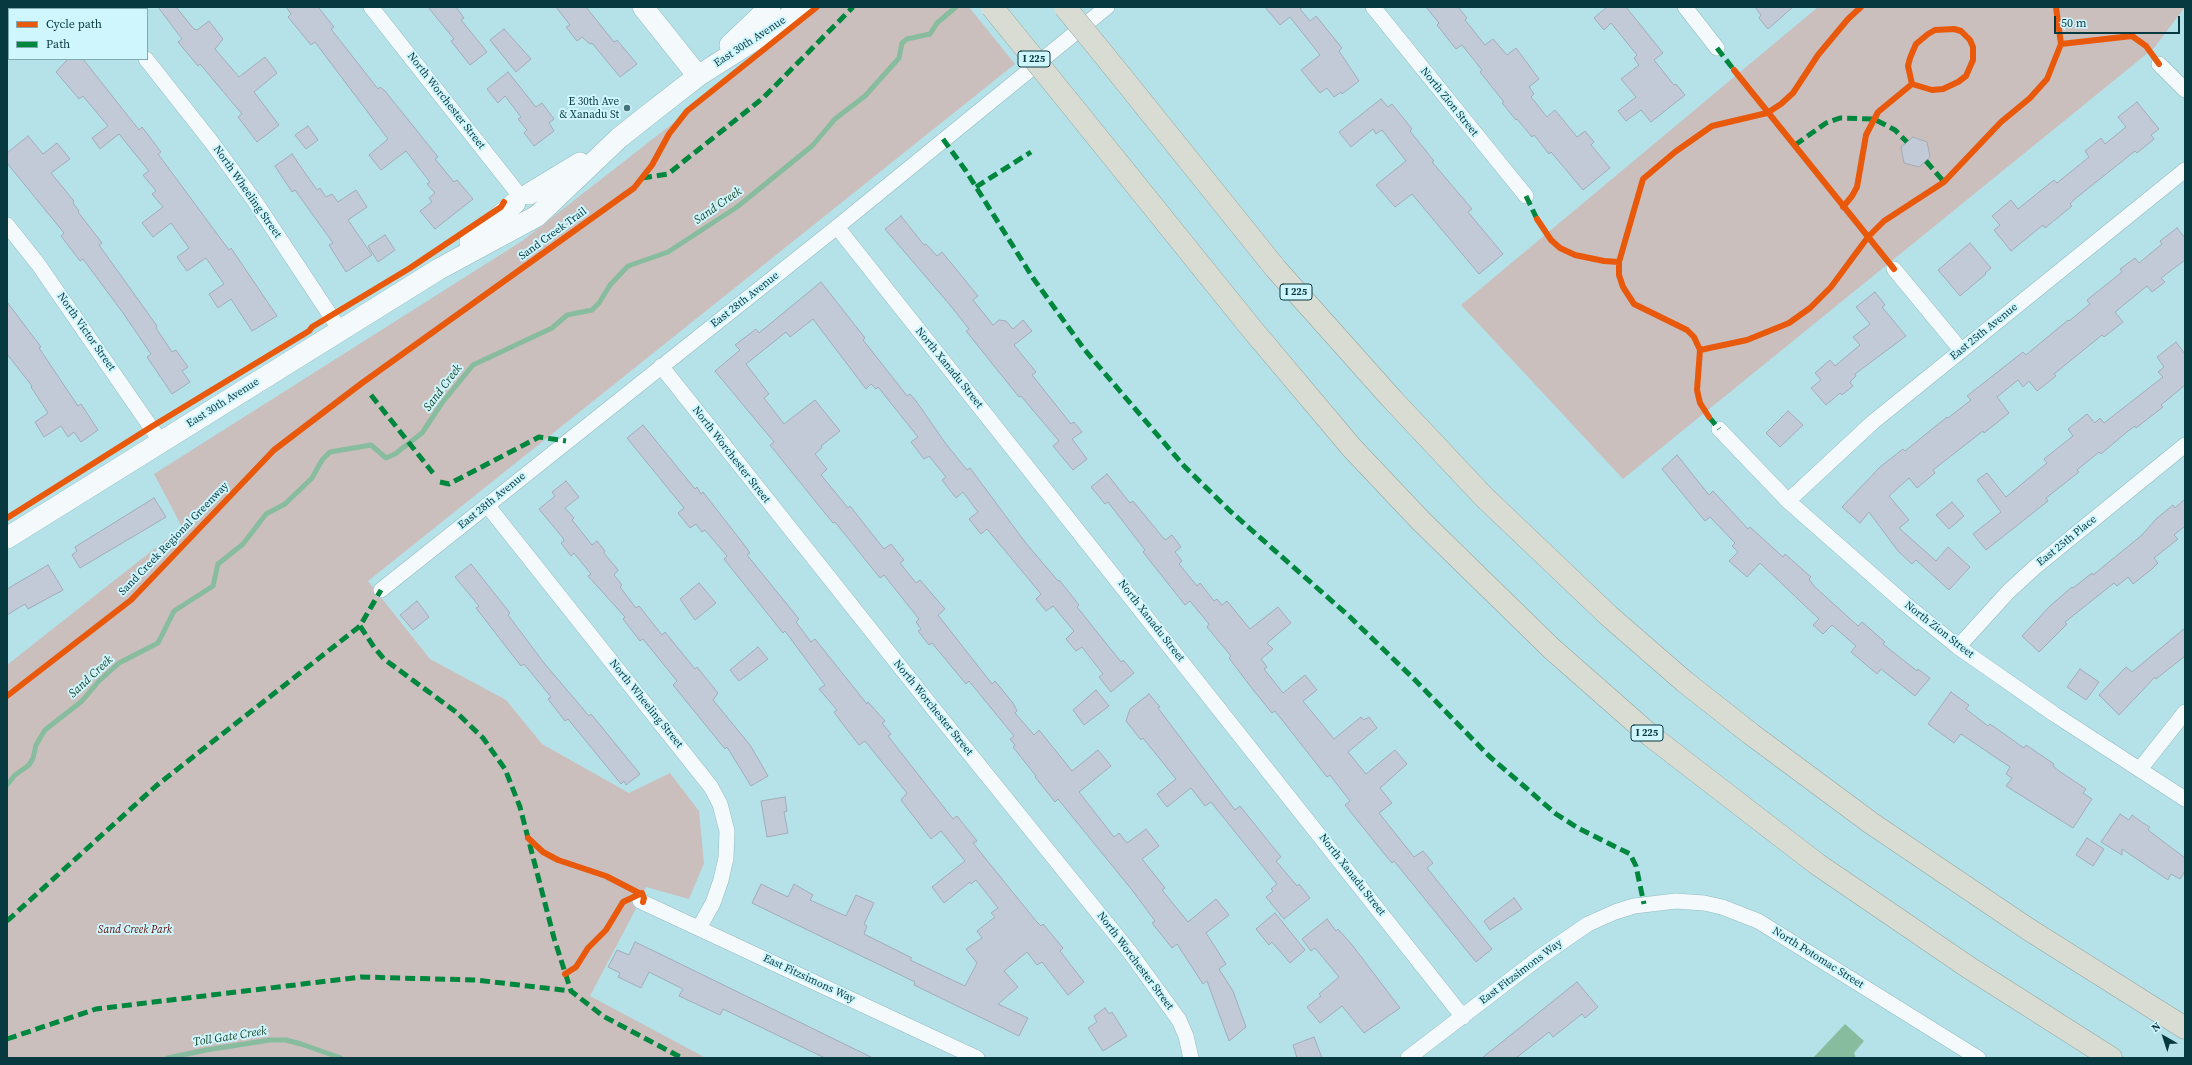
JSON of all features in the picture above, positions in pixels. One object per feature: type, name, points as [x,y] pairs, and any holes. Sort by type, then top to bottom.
[{"type":"highway","name":"I 225","points":[[992,7],[1261,339],[1342,436],[1420,521],[1551,648],[1651,736],[1817,864],[1968,967],[2111,1058]]},
{"type":"highway","name":"I 225","points":[[1065,7],[1276,269],[1391,398],[1484,497],[1615,621],[1745,730],[1871,823],[2028,929],[2185,1028]]},
{"type":"street","name":"North Worchester Street","points":[[371,7],[522,198]]},
{"type":"street","points":[[643,7],[698,76]]},
{"type":"street","name":"East 30th Avenue","points":[[698,76],[770,7]]},
{"type":"street","name":"East 30th Avenue","points":[[7,538],[439,268],[534,216],[619,138],[698,76],[775,27],[801,7]]},
{"type":"street","name":"East 28th Avenue","points":[[381,590],[837,227],[1107,7]]},
{"type":"street","name":"North Zion Street","points":[[1373,7],[1526,196]]},
{"type":"street","points":[[1685,7],[1717,48]]},
{"type":"street","name":"North Wheeling Street","points":[[147,60],[214,144],[256,203],[340,330]]},
{"type":"street","points":[[2159,64],[2185,90]]},
{"type":"street","name":"East 30th Avenue","points":[[439,268],[522,198],[619,138]]},
{"type":"street","name":"East 25th Avenue","points":[[1788,501],[1858,434],[2185,170]]},
{"type":"street","points":[[522,198],[539,201],[534,216]]},
{"type":"street","name":"North Victor Street","points":[[7,226],[38,264],[161,442]]},
{"type":"street","name":"North Xanadu Street","points":[[837,227],[1463,1016]]},
{"type":"street","points":[[1894,269],[1961,350]]},
{"type":"street","name":"North Worchester Street","points":[[661,366],[921,694],[1129,951],[1179,1020],[1186,1036],[1191,1058]]},
{"type":"street","name":"North Zion Street","points":[[1719,429],[1788,501],[1898,598],[1958,647],[2054,714],[2185,799]]},
{"type":"street","name":"East 25th Place","points":[[1958,647],[2002,598],[2034,568],[2185,445]]},
{"type":"street","name":"North Wheeling Street","points":[[487,505],[711,787],[720,804],[727,831],[726,858],[721,880],[713,903],[699,928]]},
{"type":"street","points":[[2140,769],[2185,712]]},
{"type":"street","name":"East Fitzsimons Way","points":[[640,901],[977,1058]]},
{"type":"street","name":"North Potomac Street","points":[[1644,904],[1676,901],[1704,903],[1728,909],[1754,919],[1978,1058]]},
{"type":"street","name":"East Fitzsimons Way","points":[[1408,1058],[1540,957],[1580,929],[1615,912],[1644,904]]},
{"type":"green space","name":"Sand Creek Park","points":[[822,7],[969,7],[1015,64],[368,581],[430,659],[506,700],[542,744],[629,793],[670,773],[699,811],[704,863],[689,899],[646,887],[590,996],[706,1058],[7,1058],[7,665],[182,527],[154,474],[522,241]]},
{"type":"green space","points":[[1818,7],[2185,7],[2154,48],[1623,479],[1461,305]]},
{"type":"shaded area","points":[[1845,1024],[1864,1041],[1854,1053],[1856,1058],[1813,1058]]},
{"type":"building","points":[[158,7],[176,7],[194,29],[197,30],[209,21],[223,39],[215,49],[239,77],[265,57],[277,73],[254,92],[279,125],[257,142],[238,117],[242,114],[200,64],[198,66],[178,42],[182,39]]},
{"type":"building","points":[[286,7],[318,7],[334,27],[331,29],[378,89],[380,87],[385,91],[438,157],[435,159],[454,182],[457,180],[473,199],[435,229],[420,211],[432,202],[429,198],[435,193],[427,184],[430,182],[406,151],[381,170],[369,155],[388,139],[315,42],[311,45],[288,17],[291,14]]},
{"type":"building","points":[[428,7],[456,7],[464,18],[461,20],[487,52],[470,65],[451,41],[454,39]]},
{"type":"building","points":[[556,7],[586,7],[614,42],[617,40],[637,64],[620,77],[592,43],[590,44],[582,37],[577,41],[566,27],[570,25]]},
{"type":"building","points":[[1265,7],[1303,7],[1300,9],[1310,21],[1316,16],[1342,48],[1339,51],[1359,81],[1342,94],[1341,92],[1334,97],[1327,88],[1320,93],[1301,70],[1320,55],[1290,17],[1280,25]]},
{"type":"building","points":[[1426,7],[1458,7],[1467,18],[1465,20],[1485,45],[1493,39],[1507,55],[1516,48],[1539,79],[1529,87],[1534,94],[1531,97],[1547,117],[1555,110],[1577,137],[1585,131],[1594,142],[1591,145],[1610,168],[1583,190],[1551,152],[1549,154],[1534,135],[1532,137],[1517,119],[1516,120],[1480,72],[1482,70],[1462,45],[1456,49],[1437,25],[1439,23]]},
{"type":"building","points":[[1607,7],[1626,7],[1663,53],[1654,60],[1674,85],[1676,84],[1685,95],[1651,122],[1641,110],[1626,121],[1618,111],[1636,97],[1621,79],[1639,65],[1634,58],[1637,55],[1611,23],[1604,30],[1594,18]]},
{"type":"building","points":[[1755,7],[1793,7],[1768,29],[1759,18],[1761,15]]},
{"type":"building","points":[[504,29],[531,59],[516,72],[490,40]]},
{"type":"building","points":[[67,60],[84,60],[139,130],[142,127],[161,152],[158,154],[229,250],[231,248],[277,316],[252,331],[231,299],[218,308],[209,294],[224,284],[206,258],[187,271],[177,257],[189,248],[171,223],[153,237],[142,223],[163,207],[152,194],[156,191],[143,175],[149,171],[119,134],[100,149],[92,138],[108,126],[83,96],[79,99],[56,72]]},
{"type":"building","points":[[508,72],[535,106],[536,107],[542,103],[554,119],[549,123],[554,131],[534,146],[524,133],[527,130],[518,119],[521,117],[505,96],[498,103],[487,89]]},
{"type":"building","points":[[1381,99],[1388,107],[1392,104],[1412,129],[1410,131],[1434,161],[1432,162],[1472,209],[1468,212],[1503,254],[1479,274],[1412,194],[1395,207],[1376,185],[1406,161],[1382,130],[1376,134],[1373,129],[1351,147],[1339,132]]},
{"type":"building","points":[[2137,102],[2159,129],[2151,135],[2154,139],[2137,153],[2135,151],[2076,198],[2070,204],[2072,206],[2045,228],[2043,225],[2011,251],[1994,230],[2000,225],[1992,216],[2011,200],[2018,209],[2054,180],[2057,183],[2089,157],[2085,151],[2101,138],[2105,144],[2126,127],[2118,117]]},
{"type":"building","points":[[308,126],[318,140],[306,149],[295,135]]},
{"type":"building","points":[[28,136],[43,154],[57,143],[70,159],[51,173],[74,201],[73,203],[79,211],[78,212],[102,243],[99,245],[157,326],[156,328],[172,352],[176,350],[188,367],[182,371],[190,382],[172,394],[147,357],[151,354],[123,313],[83,259],[80,261],[61,236],[64,233],[7,163],[7,153]]},
{"type":"building","points":[[1913,137],[1927,142],[1930,157],[1919,167],[1904,163],[1901,147]]},
{"type":"building","points":[[292,154],[317,190],[320,188],[326,197],[332,194],[338,202],[356,190],[367,207],[348,220],[372,255],[346,272],[329,245],[333,243],[295,190],[292,192],[275,166]]},
{"type":"building","points":[[901,216],[924,245],[926,244],[937,256],[942,252],[978,296],[973,300],[993,325],[999,320],[1006,321],[1013,329],[1023,320],[1032,331],[1014,345],[1036,372],[1032,375],[1071,424],[1074,422],[1082,432],[1072,439],[1087,459],[1073,470],[1053,446],[1059,441],[1021,396],[1019,397],[966,331],[969,329],[950,305],[885,229]]},
{"type":"building","points":[[2177,228],[2185,238],[2185,260],[2161,278],[2165,282],[2152,292],[2147,286],[2115,312],[2123,322],[2104,337],[2102,335],[2054,374],[2056,376],[2037,391],[2029,381],[2023,387],[2018,380],[1997,397],[2009,413],[1933,470],[1935,473],[1917,488],[1909,478],[1889,496],[1909,520],[1899,528],[1936,561],[1948,547],[1970,567],[1949,590],[1916,560],[1912,564],[1898,551],[1869,512],[1860,523],[1842,507],[1880,467],[1903,449],[1905,451],[1947,417],[1948,418],[1971,400],[1967,396],[2023,352],[2026,355],[2068,320],[2069,321],[2090,304],[2087,300],[2122,272],[2120,269],[2135,258],[2139,263],[2162,244],[2160,241]]},
{"type":"building","points":[[385,235],[395,250],[378,262],[368,246]]},
{"type":"building","points":[[1970,243],[1991,268],[1960,296],[1938,270]]},
{"type":"building","points":[[821,282],[865,338],[863,340],[907,396],[910,394],[916,401],[946,444],[967,470],[970,468],[1025,542],[1068,591],[1079,605],[1077,607],[1121,662],[1123,660],[1134,673],[1111,692],[1099,677],[1103,674],[1082,647],[1076,651],[1066,639],[1074,631],[1053,606],[1046,611],[1036,599],[1041,594],[987,529],[981,534],[969,519],[978,512],[963,492],[956,498],[942,480],[946,477],[929,456],[924,459],[911,442],[918,437],[878,387],[876,389],[871,384],[866,389],[813,319],[790,337],[786,332],[746,364],[769,394],[764,398],[784,424],[815,400],[840,431],[821,446],[822,448],[815,454],[827,469],[821,475],[848,508],[850,506],[884,549],[891,544],[904,560],[900,563],[916,583],[920,580],[945,609],[938,615],[992,684],[995,681],[1013,703],[1017,711],[1015,713],[1034,735],[1039,730],[1072,771],[1098,750],[1111,766],[1079,792],[1114,837],[1119,833],[1127,843],[1146,829],[1159,846],[1142,859],[1165,888],[1162,890],[1188,922],[1216,899],[1229,915],[1206,933],[1226,964],[1219,969],[1233,991],[1246,1027],[1229,1041],[1207,981],[1203,984],[1177,944],[1172,948],[1152,923],[1155,921],[1132,890],[1058,799],[1055,802],[1035,777],[1036,776],[1013,747],[1015,745],[1010,739],[1014,736],[969,681],[966,684],[932,643],[929,645],[918,631],[921,629],[916,622],[919,619],[884,575],[880,578],[835,522],[833,523],[770,445],[774,442],[715,371],[740,350],[735,345],[756,329],[759,333]]},
{"type":"building","points":[[1875,292],[1885,305],[1882,307],[1906,336],[1855,374],[1856,376],[1850,382],[1853,386],[1842,395],[1840,393],[1826,405],[1811,388],[1821,380],[1815,373],[1830,360],[1835,366],[1860,345],[1853,337],[1870,324],[1856,307]]},
{"type":"building","points":[[7,302],[41,347],[39,348],[78,406],[81,404],[98,430],[81,442],[74,432],[68,437],[61,426],[44,437],[35,422],[48,413],[31,387],[32,386],[7,354]]},
{"type":"building","points":[[2176,342],[2185,354],[2185,385],[2161,405],[2163,407],[2136,428],[2135,426],[2128,431],[2101,454],[2099,452],[2077,470],[2079,472],[2046,498],[2048,501],[1986,550],[1973,534],[2001,512],[1977,480],[1987,473],[2006,497],[2047,463],[2044,459],[2073,436],[2068,429],[2087,414],[2095,423],[2100,418],[2104,423],[2163,377],[2158,372],[2164,367],[2157,357]]},
{"type":"building","points":[[1788,411],[1803,425],[1780,447],[1766,433]]},
{"type":"building","points":[[643,425],[695,489],[697,487],[701,494],[703,492],[745,546],[750,553],[747,555],[799,619],[796,622],[811,642],[815,639],[867,704],[868,702],[885,721],[882,723],[891,734],[888,736],[953,819],[957,816],[977,841],[973,843],[1036,921],[1041,926],[1043,924],[1063,948],[1060,951],[1084,982],[1068,995],[1042,962],[1037,965],[1027,952],[1004,971],[1018,987],[998,1004],[1028,1018],[1019,1036],[914,985],[915,982],[752,903],[761,884],[788,897],[794,884],[813,895],[810,900],[846,916],[856,895],[874,903],[864,924],[867,926],[864,934],[912,958],[910,960],[965,986],[977,963],[966,949],[982,938],[977,931],[995,917],[991,913],[998,908],[976,880],[971,884],[970,882],[944,903],[932,887],[965,861],[941,831],[931,839],[901,800],[907,793],[865,741],[859,745],[845,727],[834,712],[837,710],[819,689],[825,685],[785,631],[783,633],[724,559],[727,556],[705,530],[702,532],[696,524],[690,528],[678,513],[684,508],[627,438]]},
{"type":"building","points":[[1677,455],[1709,495],[1713,491],[1748,529],[1750,527],[1783,557],[1785,554],[1811,577],[1809,579],[1814,586],[1858,626],[1862,622],[1885,642],[1883,644],[1917,671],[1918,669],[1930,678],[1915,696],[1881,669],[1877,674],[1851,652],[1856,646],[1832,625],[1823,634],[1813,625],[1819,619],[1760,563],[1747,577],[1729,561],[1738,552],[1732,546],[1735,543],[1710,517],[1705,521],[1662,469]]},
{"type":"building","points":[[1107,474],[1130,503],[1133,501],[1165,540],[1172,535],[1181,547],[1175,552],[1182,561],[1179,564],[1197,586],[1200,583],[1214,601],[1217,599],[1222,605],[1227,601],[1250,629],[1278,607],[1291,623],[1267,643],[1273,649],[1261,659],[1267,667],[1264,669],[1283,693],[1305,675],[1317,690],[1303,701],[1334,739],[1361,717],[1364,720],[1369,717],[1377,728],[1348,752],[1366,774],[1395,750],[1407,764],[1380,788],[1392,803],[1379,813],[1414,857],[1423,851],[1433,863],[1427,868],[1492,949],[1476,962],[1394,861],[1392,863],[1345,805],[1350,801],[1330,775],[1327,777],[1275,711],[1272,713],[1254,691],[1229,658],[1231,656],[1207,627],[1209,624],[1190,601],[1185,605],[1143,552],[1145,550],[1108,502],[1105,504],[1091,487]]},
{"type":"building","points":[[566,481],[579,497],[565,508],[574,518],[572,520],[592,545],[597,541],[605,551],[604,553],[618,570],[614,575],[622,585],[620,587],[636,608],[639,606],[662,635],[665,632],[695,669],[697,667],[718,693],[713,700],[750,745],[768,776],[751,786],[727,747],[725,749],[673,685],[677,681],[643,639],[640,641],[623,619],[625,617],[588,576],[591,574],[574,553],[571,556],[561,543],[564,541],[563,538],[539,509],[555,496],[552,492]]},
{"type":"building","points":[[154,498],[166,517],[80,568],[72,555],[77,551],[75,547]]},
{"type":"building","points":[[2185,499],[2185,526],[2174,535],[2178,539],[2154,558],[2158,563],[2152,569],[2133,584],[2128,577],[2117,586],[2114,583],[2065,622],[2067,624],[2039,652],[2022,636],[2050,606],[2072,587],[2073,588],[2092,573],[2093,575],[2142,535],[2156,519],[2173,505],[2175,508]]},
{"type":"building","points":[[1952,502],[1964,516],[1949,529],[1936,515]]},
{"type":"building","points":[[471,564],[510,613],[508,615],[544,663],[589,716],[591,714],[640,774],[626,785],[624,781],[621,784],[568,719],[565,721],[548,699],[551,697],[524,664],[521,666],[476,608],[479,606],[455,577]]},
{"type":"building","points":[[48,565],[63,590],[28,609],[25,604],[7,615],[7,589]]},
{"type":"building","points":[[699,583],[716,603],[695,620],[680,599]]},
{"type":"building","points":[[417,601],[429,617],[413,630],[400,615]]},
{"type":"building","points":[[2185,628],[2185,656],[2156,679],[2155,677],[2119,715],[2099,695],[2126,667],[2132,672]]},
{"type":"building","points":[[758,647],[768,659],[739,681],[730,670]]},
{"type":"building","points":[[2080,669],[2099,682],[2086,700],[2067,687]]},
{"type":"building","points":[[1096,690],[1109,706],[1084,725],[1073,710]]},
{"type":"building","points":[[1951,692],[1969,705],[1966,709],[1988,726],[1990,724],[2024,748],[2026,745],[2054,764],[2053,766],[2059,771],[2086,789],[2083,793],[2092,799],[2073,828],[2006,786],[2012,778],[2006,774],[2010,767],[1961,734],[1954,743],[1928,724]]},
{"type":"building","points":[[1149,694],[1235,810],[1240,806],[1281,857],[1276,861],[1297,886],[1299,884],[1310,898],[1284,919],[1266,897],[1273,891],[1271,889],[1277,884],[1211,802],[1205,806],[1191,788],[1167,807],[1157,794],[1176,779],[1143,738],[1141,740],[1126,721],[1130,709]]},
{"type":"building","points":[[785,797],[787,811],[784,812],[788,833],[767,837],[761,801]]},
{"type":"building","points":[[2120,814],[2129,820],[2132,815],[2150,827],[2148,830],[2185,858],[2185,871],[2180,879],[2171,874],[2168,880],[2122,849],[2122,855],[2101,842]]},
{"type":"building","points":[[2087,838],[2104,849],[2093,866],[2076,855]]},
{"type":"building","points":[[1514,898],[1522,909],[1490,930],[1484,921]]},
{"type":"building","points":[[1275,913],[1305,950],[1290,963],[1272,942],[1269,945],[1256,929]]},
{"type":"building","points":[[1327,919],[1336,931],[1338,929],[1353,946],[1400,1008],[1364,1033],[1342,1006],[1320,1023],[1307,1007],[1321,996],[1319,994],[1339,977],[1315,948],[1311,951],[1302,939]]},
{"type":"building","points":[[635,942],[873,1058],[825,1058],[723,1009],[720,1015],[679,996],[683,989],[649,972],[641,988],[618,977],[620,973],[608,967],[617,950],[629,955]]},
{"type":"building","points":[[1577,982],[1598,1007],[1585,1018],[1582,1014],[1553,1037],[1549,1032],[1516,1058],[1482,1058]]},
{"type":"building","points":[[1105,1008],[1109,1014],[1112,1012],[1127,1036],[1103,1051],[1088,1028],[1097,1022],[1094,1016]]},
{"type":"building","points":[[1314,1037],[1322,1058],[1297,1058],[1293,1045]]},
{"type":"waterway","name":"Sand Creek","points":[[7,785],[15,775],[29,765],[33,758],[36,745],[45,730],[82,701],[99,681],[119,663],[158,643],[174,611],[213,586],[218,564],[243,544],[266,514],[285,504],[312,478],[322,460],[330,452],[371,445],[386,458],[395,454],[422,433],[442,403],[473,365],[552,328],[567,315],[592,310],[599,303],[610,285],[628,266],[668,252],[737,207],[812,146],[835,119],[865,96],[899,58],[902,43],[907,39],[930,34],[937,23],[956,7]]},
{"type":"waterway","name":"Toll Gate Creek","points":[[168,1058],[206,1050],[270,1040],[286,1040],[341,1058]]},
{"type":"marked path","points":[[642,178],[668,174],[763,98],[853,7]]},
{"type":"marked path","points":[[1717,48],[1734,70]]},
{"type":"marked path","points":[[1795,145],[1826,123],[1840,118],[1874,119],[1895,130],[1907,142]]},
{"type":"marked path","points":[[943,139],[966,171],[1033,278],[1084,349],[1184,466],[1230,511],[1350,617],[1413,678],[1489,756],[1556,814],[1578,828],[1630,854],[1636,866],[1644,904]]},
{"type":"marked path","points":[[976,187],[1031,152]]},
{"type":"marked path","points":[[1926,161],[1944,182]]},
{"type":"marked path","points":[[1526,196],[1537,219]]},
{"type":"marked path","points":[[371,395],[433,473]]},
{"type":"marked path","points":[[1709,417],[1719,429]]},
{"type":"marked path","points":[[440,482],[449,484],[539,437],[566,441]]},
{"type":"marked path","points":[[7,921],[156,786],[360,626],[381,590]]},
{"type":"marked path","points":[[360,626],[384,659],[456,712],[483,738],[505,769],[520,807],[554,938],[571,991],[603,1016],[682,1058]]},
{"type":"marked path","points":[[7,1039],[96,1009],[361,977],[476,980],[571,991]]},
{"type":"cycle path","name":"Sand Creek Trail","points":[[7,696],[131,600],[274,450],[362,383],[634,188],[652,165],[669,134],[687,111],[817,7]]},
{"type":"cycle path","points":[[1861,7],[1848,19],[1818,55],[1793,93],[1781,104],[1767,113],[1712,126],[1675,152],[1643,179],[1619,262],[1619,275],[1623,287],[1634,304],[1687,330],[1694,337],[1700,350],[1747,340],[1789,323],[1810,308],[1831,287],[1868,237],[1884,221],[1944,182],[2001,122],[2030,98],[2047,79],[2061,44],[2056,7]]},
{"type":"cycle path","points":[[1843,207],[1857,187],[1866,135],[1878,112],[1912,84],[1932,90],[1943,89],[1958,82],[1966,76],[1973,60],[1973,47],[1970,40],[1961,31],[1954,29],[1935,30],[1928,34],[1916,44],[1910,58],[1908,66],[1912,84]]},
{"type":"cycle path","points":[[2061,44],[2132,36],[2146,46],[2159,64]]},
{"type":"cycle path","points":[[1734,70],[1894,269]]},
{"type":"cycle path","points":[[7,518],[151,427],[309,331],[312,327],[410,268],[501,207],[504,202]]},
{"type":"cycle path","points":[[1537,219],[1551,240],[1560,248],[1575,255],[1604,261],[1619,262]]},
{"type":"cycle path","points":[[1700,350],[1697,390],[1700,403],[1709,417]]},
{"type":"cycle path","points":[[528,838],[543,852],[558,860],[606,876],[639,893]]},
{"type":"cycle path","points":[[565,974],[576,967],[588,948],[606,930],[623,902],[642,893],[644,898],[643,902]]},
{"type":"place","name":"E 30th Ave & Xanadu St","points":[[627,108]]}]
